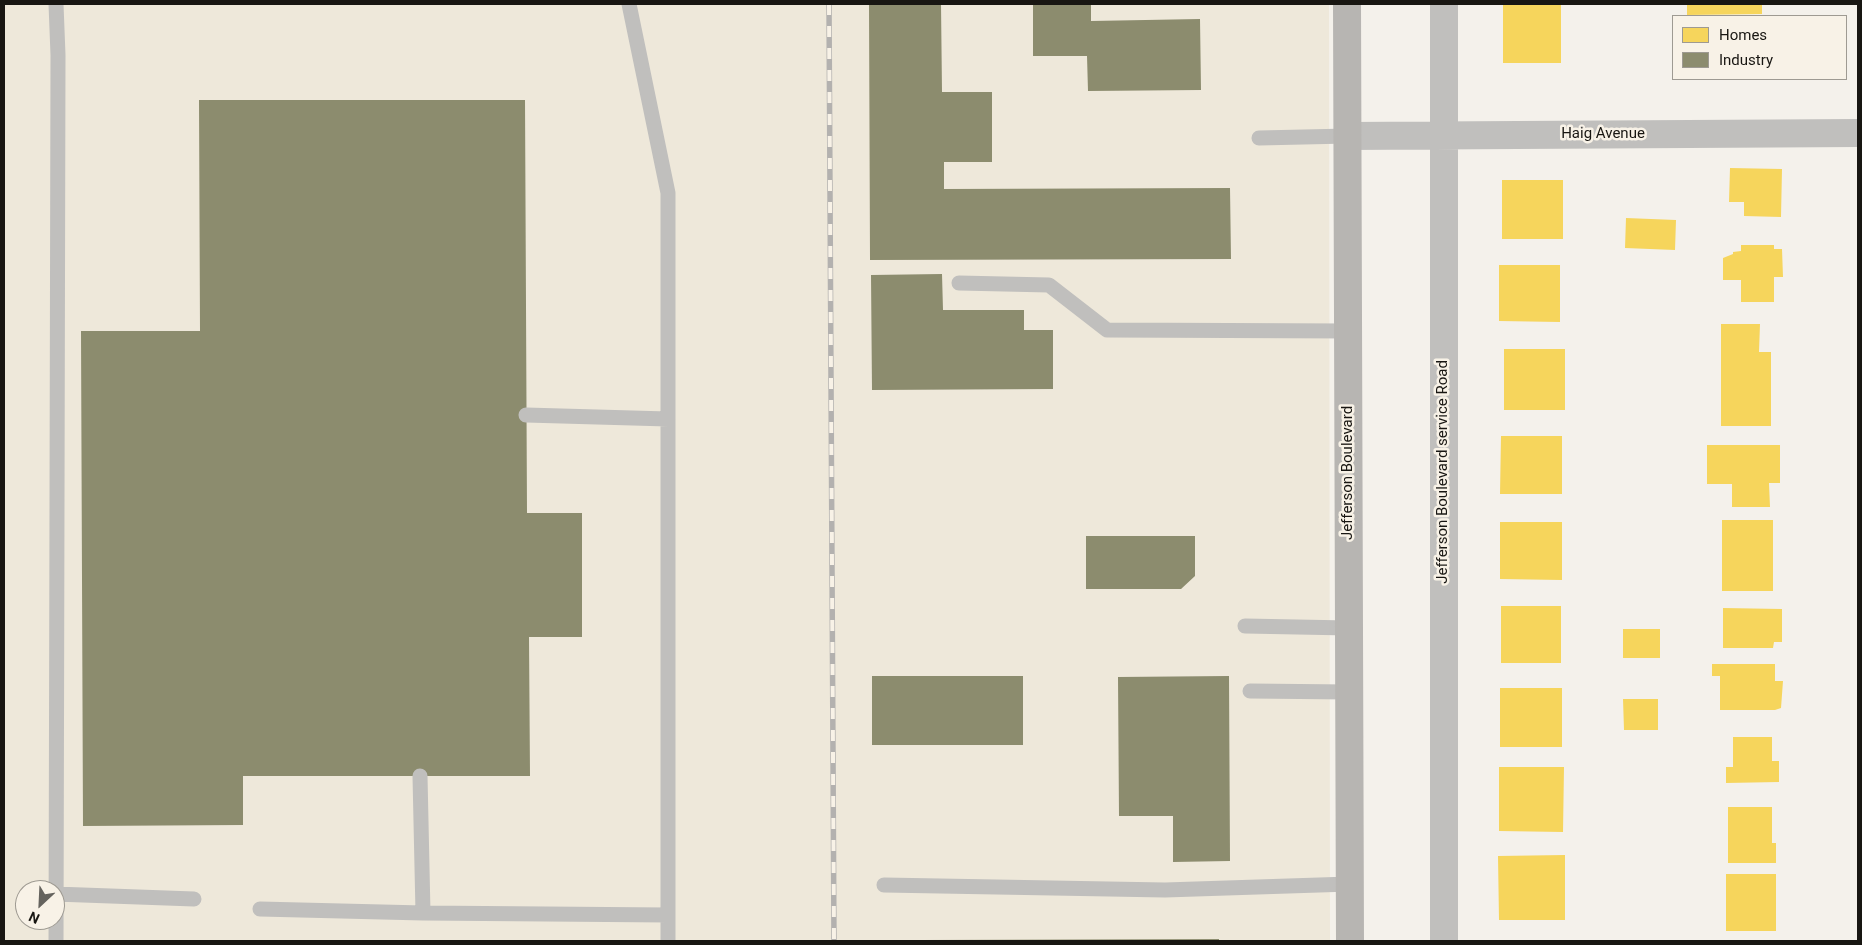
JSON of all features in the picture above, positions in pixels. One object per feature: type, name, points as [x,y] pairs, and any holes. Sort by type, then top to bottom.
[{"type":"street","name":"Jefferson Boulevard","points":[[1348,4],[1350,941]]},
{"type":"street","name":"Jefferson Boulevard service Road","points":[[1444,4],[1444,941]]},
{"type":"street","name":"Haig Avenue","points":[[1348,136],[1858,132]]},
{"type":"lane","points":[[55,880],[58,55],[56,4]]},
{"type":"lane","points":[[629,4],[668,193],[668,941]]},
{"type":"lane","points":[[1259,138],[1348,136]]},
{"type":"lane","points":[[959,283],[1049,285],[1107,330],[1348,331]]},
{"type":"lane","points":[[526,415],[668,419]]},
{"type":"lane","points":[[1245,626],[1349,628]]},
{"type":"lane","points":[[1250,691],[1349,692]]},
{"type":"lane","points":[[420,776],[423,913]]},
{"type":"lane","points":[[884,885],[1164,890],[1350,884]]},
{"type":"lane","points":[[65,894],[194,899]]},
{"type":"lane","points":[[260,908],[423,913],[668,915]]},
{"type":"shaded area","points":[[4,4],[1329,4],[1330,941],[4,941]]},
{"type":"building: Homes","points":[[1503,4],[1561,4],[1561,63],[1503,63]]},
{"type":"building: Homes","points":[[1687,4],[1762,4],[1762,14],[1687,15]]},
{"type":"building: Homes","points":[[1730,168],[1782,169],[1781,217],[1744,216],[1744,202],[1729,202]]},
{"type":"building: Homes","points":[[1502,180],[1563,180],[1563,239],[1502,239]]},
{"type":"building: Homes","points":[[1626,218],[1676,220],[1675,250],[1625,248]]},
{"type":"building: Homes","points":[[1741,245],[1774,245],[1774,249],[1782,249],[1783,277],[1774,277],[1774,302],[1741,302],[1741,280],[1723,280],[1723,258],[1733,254],[1733,252],[1741,251]]},
{"type":"building: Homes","points":[[1499,265],[1560,265],[1560,322],[1499,321]]},
{"type":"building: Homes","points":[[1721,324],[1760,324],[1759,352],[1771,352],[1771,426],[1721,426]]},
{"type":"building: Homes","points":[[1504,349],[1565,349],[1565,410],[1504,410]]},
{"type":"building: Homes","points":[[1501,436],[1562,436],[1562,494],[1500,494]]},
{"type":"building: Homes","points":[[1707,445],[1780,445],[1780,483],[1769,483],[1770,507],[1732,507],[1732,484],[1707,484]]},
{"type":"building: Homes","points":[[1722,520],[1773,520],[1773,591],[1722,591]]},
{"type":"building: Homes","points":[[1500,522],[1562,522],[1562,580],[1500,579]]},
{"type":"building: Homes","points":[[1501,606],[1561,606],[1561,663],[1501,663]]},
{"type":"building: Homes","points":[[1723,608],[1782,609],[1782,642],[1774,642],[1773,648],[1723,648]]},
{"type":"building: Homes","points":[[1623,629],[1660,629],[1660,658],[1623,658]]},
{"type":"building: Homes","points":[[1712,664],[1775,664],[1775,681],[1783,681],[1781,708],[1775,710],[1720,710],[1720,676],[1712,676]]},
{"type":"building: Homes","points":[[1500,688],[1562,688],[1562,747],[1500,747]]},
{"type":"building: Homes","points":[[1623,699],[1658,699],[1658,730],[1624,730]]},
{"type":"building: Homes","points":[[1733,737],[1772,737],[1772,761],[1779,761],[1779,782],[1726,783],[1726,767],[1733,767]]},
{"type":"building: Homes","points":[[1499,767],[1564,767],[1563,832],[1499,831]]},
{"type":"building: Homes","points":[[1728,807],[1772,807],[1772,843],[1776,843],[1776,863],[1728,863]]},
{"type":"building: Homes","points":[[1565,855],[1565,920],[1499,920],[1498,856]]},
{"type":"building: Homes","points":[[1726,874],[1776,874],[1776,931],[1726,931]]},
{"type":"building: Industry","points":[[869,4],[941,4],[942,92],[992,92],[992,162],[944,162],[944,189],[1230,188],[1231,259],[870,260]]},
{"type":"building: Industry","points":[[1033,4],[1091,4],[1091,21],[1200,19],[1201,90],[1088,91],[1087,56],[1033,56]]},
{"type":"building: Industry","points":[[199,100],[525,100],[527,513],[582,513],[582,637],[529,637],[530,776],[243,776],[243,825],[83,826],[81,331],[200,331]]},
{"type":"building: Industry","points":[[942,274],[943,310],[1024,310],[1024,330],[1053,330],[1053,389],[872,390],[871,275]]},
{"type":"building: Industry","points":[[1086,536],[1195,536],[1195,576],[1181,589],[1086,589]]},
{"type":"building: Industry","points":[[872,676],[1023,676],[1023,745],[872,745]]},
{"type":"building: Industry","points":[[1229,676],[1230,861],[1173,862],[1173,816],[1119,816],[1118,677]]},
{"type":"building: Industry","points":[[1219,939],[1219,941],[925,941],[925,940]]},
{"type":"railway","points":[[829,4],[834,941]]}]
